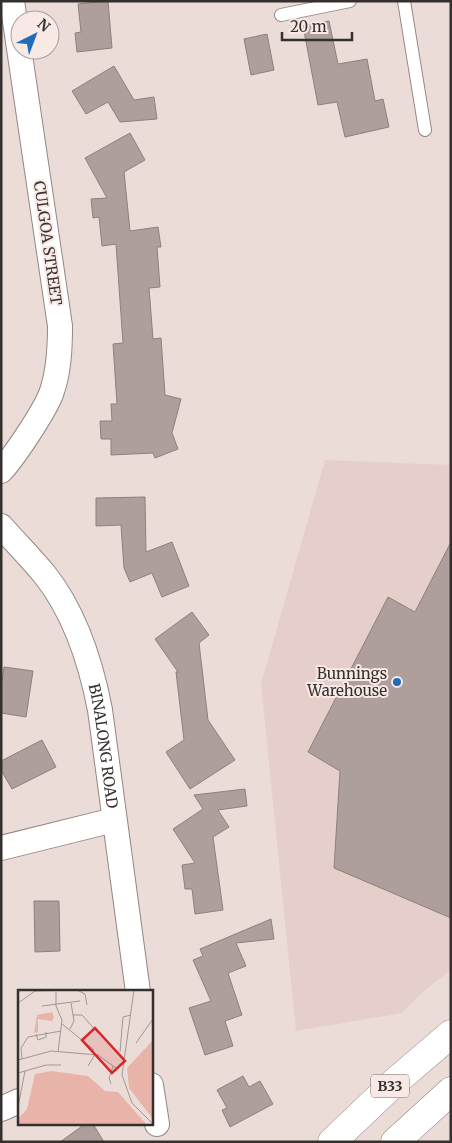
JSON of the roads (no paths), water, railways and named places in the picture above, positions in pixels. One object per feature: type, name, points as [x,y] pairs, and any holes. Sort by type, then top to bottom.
[{"type":"main road","name":"B33","points":[[332,1142],[396,1081],[451,1034]]},
{"type":"main road","points":[[394,1142],[451,1091]]},
{"type":"street","name":"CULGOA STREET","points":[[1,471],[10,461],[51,395],[60,357],[60,326],[12,1]]},
{"type":"street","name":"BINALONG ROAD","points":[[1,526],[46,577],[66,609],[93,675],[100,710],[138,990]]},
{"type":"street","points":[[1,848],[114,820]]},
{"type":"street","points":[[152,1093],[156,1124]]},
{"type":"street","points":[[1,1109],[18,1101]]},
{"type":"lane","points":[[281,15],[350,1]]},
{"type":"lane","points":[[404,1],[425,130]]},
{"type":"place","name":"Bunnings Warehouse","points":[[397,682]]}]
